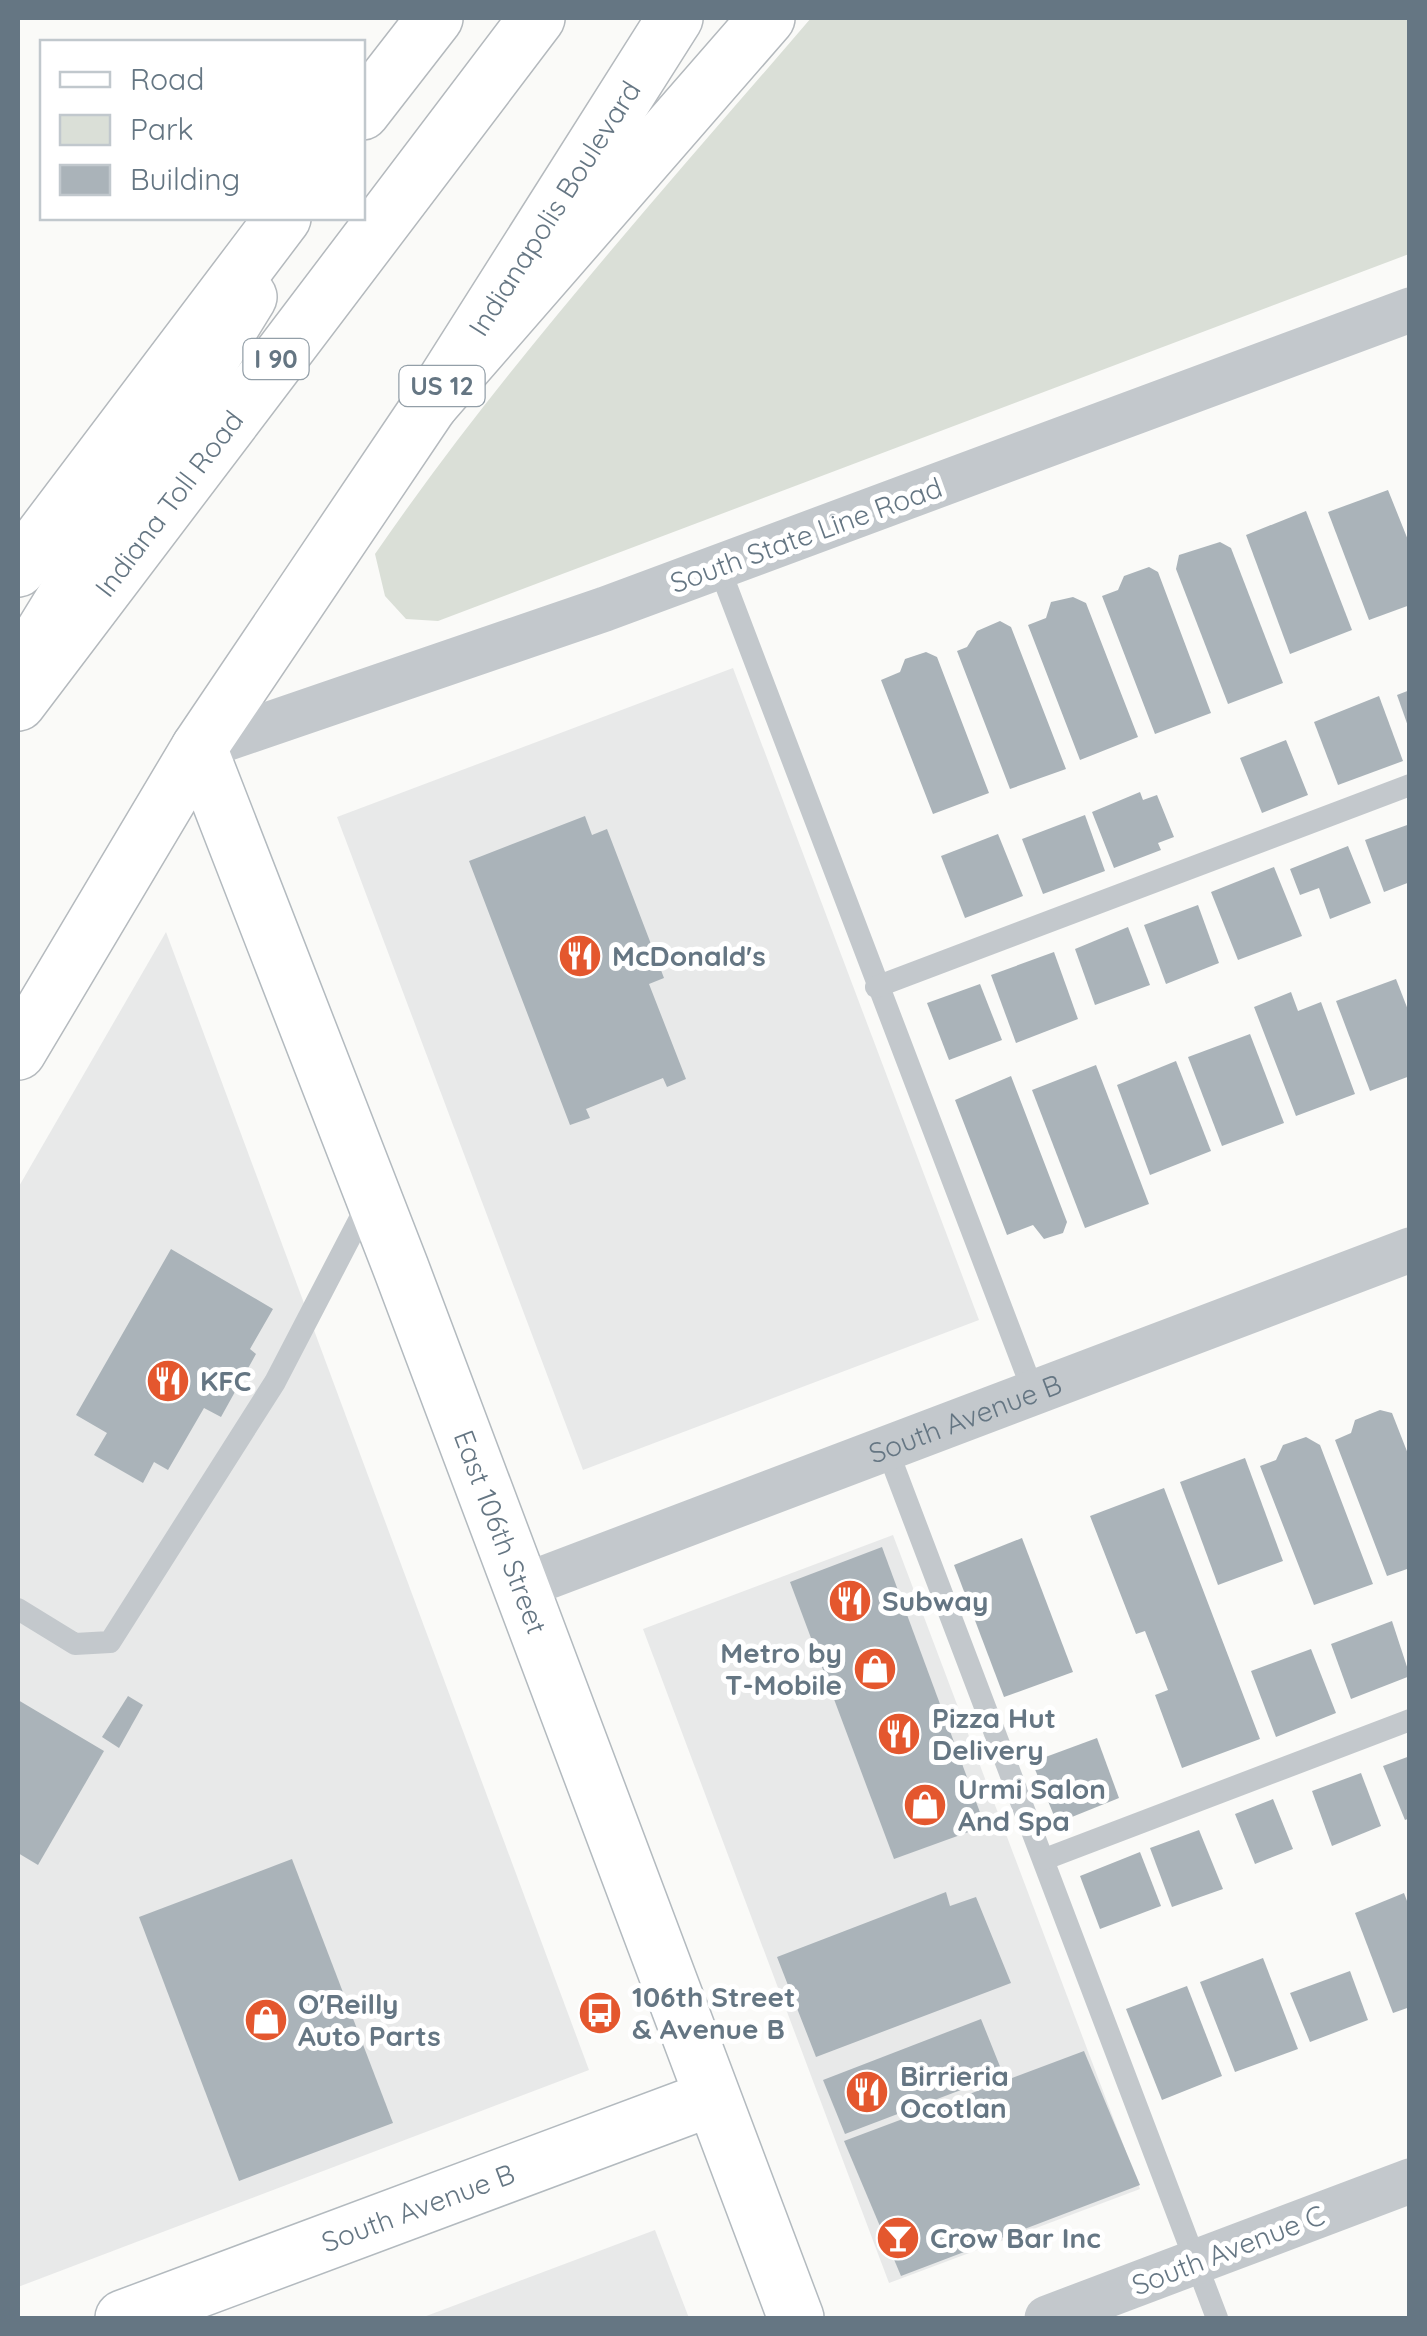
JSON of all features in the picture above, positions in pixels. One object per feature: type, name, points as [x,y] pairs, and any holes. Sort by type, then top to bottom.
[{"type":"main road","points":[[365,107],[421,18]]},
{"type":"main road","points":[[365,108],[436,18]]},
{"type":"main road","name":"Indiana Toll Road","points":[[18,702],[537,18]]},
{"type":"main road","name":"Indianapolis Boulevard","points":[[199,748],[430,406],[674,18]]},
{"type":"main road","points":[[430,406],[767,18]]},
{"type":"main road","points":[[18,569],[281,220]]},
{"type":"main road","points":[[18,676],[297,220]]},
{"type":"main road","name":"US 12","points":[[18,1052],[199,748]]},
{"type":"main road","name":"East 106th Street","points":[[199,748],[796,2318]]},
{"type":"main road","name":"South Avenue B","points":[[123,2318],[712,2098]]},
{"type":"street","name":"South State Line Road","points":[[199,748],[719,567],[1410,310]]},
{"type":"street","name":"South Avenue B","points":[[521,1587],[1410,1250]]},
{"type":"street","name":"South Avenue C","points":[[1046,2318],[1410,2181]]},
{"type":"lane","points":[[719,567],[1033,1391]]},
{"type":"lane","points":[[876,987],[1410,785]]},
{"type":"lane","points":[[18,1609],[75,1644],[110,1642],[275,1382],[372,1196]]},
{"type":"lane","points":[[887,1449],[1217,2318]]},
{"type":"lane","points":[[1045,1860],[1410,1720]]},
{"type":"shaded area","points":[[733,668],[979,1320],[583,1470],[337,817]]},
{"type":"shaded area","points":[[166,932],[589,2070],[18,2287],[18,1188]]},
{"type":"shaded area","points":[[893,1535],[1140,2189],[889,2283],[643,1629]]},
{"type":"shaded area","points":[[655,2230],[689,2318],[421,2318]]},
{"type":"green space","points":[[811,18],[1409,18],[1409,254],[438,621],[406,619],[385,596],[375,554],[531,347]]},
{"type":"building","points":[[1388,490],[1410,545],[1410,605],[1369,620],[1328,512]]},
{"type":"building","points":[[1306,511],[1352,630],[1290,654],[1246,535]]},
{"type":"building","points":[[1220,542],[1231,548],[1283,683],[1228,704],[1176,569],[1179,555]]},
{"type":"building","points":[[1149,567],[1158,572],[1211,713],[1155,734],[1102,596],[1118,590],[1124,576]]},
{"type":"building","points":[[1073,597],[1086,603],[1138,737],[1080,760],[1028,625],[1046,618],[1051,602]]},
{"type":"building","points":[[1000,621],[1011,627],[1066,769],[1010,789],[957,651],[967,647],[977,631]]},
{"type":"building","points":[[926,652],[937,657],[989,793],[933,814],[881,680],[900,672],[905,659]]},
{"type":"building","points":[[1410,690],[1410,729],[1409,729],[1397,695]]},
{"type":"building","points":[[1379,696],[1403,761],[1338,785],[1314,722]]},
{"type":"building","points":[[1286,740],[1308,795],[1262,813],[1240,758]]},
{"type":"building","points":[[1140,792],[1143,800],[1157,795],[1174,837],[1158,843],[1161,850],[1114,868],[1092,812]]},
{"type":"building","points":[[1085,815],[1105,871],[1043,894],[1022,839]]},
{"type":"building","name":"McDonald's","points":[[585,816],[592,835],[607,829],[664,978],[649,984],[686,1079],[667,1087],[663,1078],[586,1109],[590,1118],[570,1125],[469,861]]},
{"type":"building","points":[[1410,824],[1410,882],[1384,892],[1365,840]]},
{"type":"building","points":[[998,834],[1023,896],[965,918],[941,856]]},
{"type":"building","points":[[1348,846],[1371,903],[1330,919],[1319,888],[1300,895],[1290,869]]},
{"type":"building","points":[[1274,867],[1302,936],[1238,960],[1211,892]]},
{"type":"building","points":[[1198,905],[1219,963],[1166,984],[1144,925]]},
{"type":"building","points":[[1128,927],[1150,985],[1095,1005],[1075,949]]},
{"type":"building","points":[[1054,952],[1078,1019],[1016,1043],[991,975]]},
{"type":"building","points":[[1396,979],[1410,1015],[1410,1076],[1370,1091],[1336,1001]]},
{"type":"building","points":[[980,984],[1002,1040],[949,1060],[927,1003]]},
{"type":"building","points":[[1291,992],[1298,1011],[1321,1002],[1355,1094],[1296,1116],[1254,1007]]},
{"type":"building","points":[[1250,1034],[1284,1123],[1222,1146],[1188,1057]]},
{"type":"building","points":[[1176,1061],[1211,1151],[1150,1175],[1117,1085]]},
{"type":"building","points":[[1096,1065],[1149,1204],[1085,1228],[1032,1090]]},
{"type":"building","points":[[1011,1076],[1067,1222],[1063,1233],[1044,1239],[1033,1225],[1007,1235],[955,1100]]},
{"type":"building","name":"KFC","points":[[171,1249],[273,1309],[250,1349],[256,1354],[221,1417],[204,1408],[168,1470],[154,1462],[143,1483],[94,1455],[107,1433],[76,1415]]},
{"type":"building","points":[[1380,1410],[1392,1413],[1410,1459],[1410,1568],[1387,1576],[1335,1440],[1351,1433],[1355,1420]]},
{"type":"building","points":[[1306,1437],[1320,1445],[1373,1584],[1314,1605],[1260,1466],[1276,1460],[1283,1445]]},
{"type":"building","points":[[1245,1458],[1283,1561],[1218,1585],[1180,1482]]},
{"type":"building","points":[[1164,1488],[1260,1739],[1182,1768],[1155,1695],[1168,1690],[1145,1631],[1136,1634],[1090,1516]]},
{"type":"building","points":[[1022,1538],[1073,1672],[1004,1697],[954,1565]]},
{"type":"building","points":[[882,1547],[985,1826],[894,1859],[790,1582]]},
{"type":"building","points":[[1392,1621],[1410,1676],[1351,1699],[1331,1644]]},
{"type":"building","points":[[1311,1649],[1336,1713],[1276,1737],[1251,1671]]},
{"type":"building","points":[[128,1696],[143,1705],[119,1748],[102,1737]]},
{"type":"building","points":[[18,1700],[104,1751],[38,1865],[18,1853]]},
{"type":"building","points":[[1097,1738],[1119,1798],[1057,1823],[1032,1762]]},
{"type":"building","points":[[1410,1756],[1410,1818],[1405,1820],[1383,1766]]},
{"type":"building","points":[[1361,1773],[1381,1826],[1332,1846],[1312,1791]]},
{"type":"building","points":[[1273,1799],[1293,1849],[1255,1864],[1235,1814]]},
{"type":"building","points":[[1199,1830],[1223,1889],[1172,1907],[1150,1848]]},
{"type":"building","points":[[1140,1852],[1161,1906],[1100,1929],[1080,1876]]},
{"type":"building","name":"O'Reilly Auto Parts","points":[[292,1859],[393,2123],[239,2181],[139,1917]]},
{"type":"building","points":[[946,1892],[950,1906],[976,1897],[1011,1983],[816,2057],[777,1957]]},
{"type":"building","points":[[1404,1893],[1410,1909],[1410,2007],[1393,2013],[1355,1913]]},
{"type":"building","points":[[1263,1958],[1298,2049],[1235,2072],[1200,1982]]},
{"type":"building","points":[[1350,1971],[1368,2020],[1310,2042],[1290,1993]]},
{"type":"building","points":[[1187,1986],[1222,2076],[1162,2100],[1126,2009]]},
{"type":"building","points":[[981,2019],[1003,2074],[845,2134],[823,2080]]},
{"type":"building","points":[[1084,2051],[1140,2185],[901,2276],[844,2141]]},
{"type":"place","name":"McDonald's","points":[[580,956]]},
{"type":"place","name":"KFC","points":[[168,1381]]},
{"type":"place","name":"Subway","points":[[850,1601]]},
{"type":"place","name":"Metro by T-Mobile","points":[[875,1669]]},
{"type":"place","name":"Pizza Hut Delivery","points":[[899,1734]]},
{"type":"place","name":"Urmi Salon And Spa","points":[[925,1805]]},
{"type":"place","name":"106th Street & Avenue B","points":[[600,2013]]},
{"type":"place","name":"O'Reilly Auto Parts","points":[[266,2020]]},
{"type":"place","name":"Birrieria Ocotlan","points":[[867,2092]]},
{"type":"place","name":"Crow Bar Inc","points":[[898,2238]]}]
